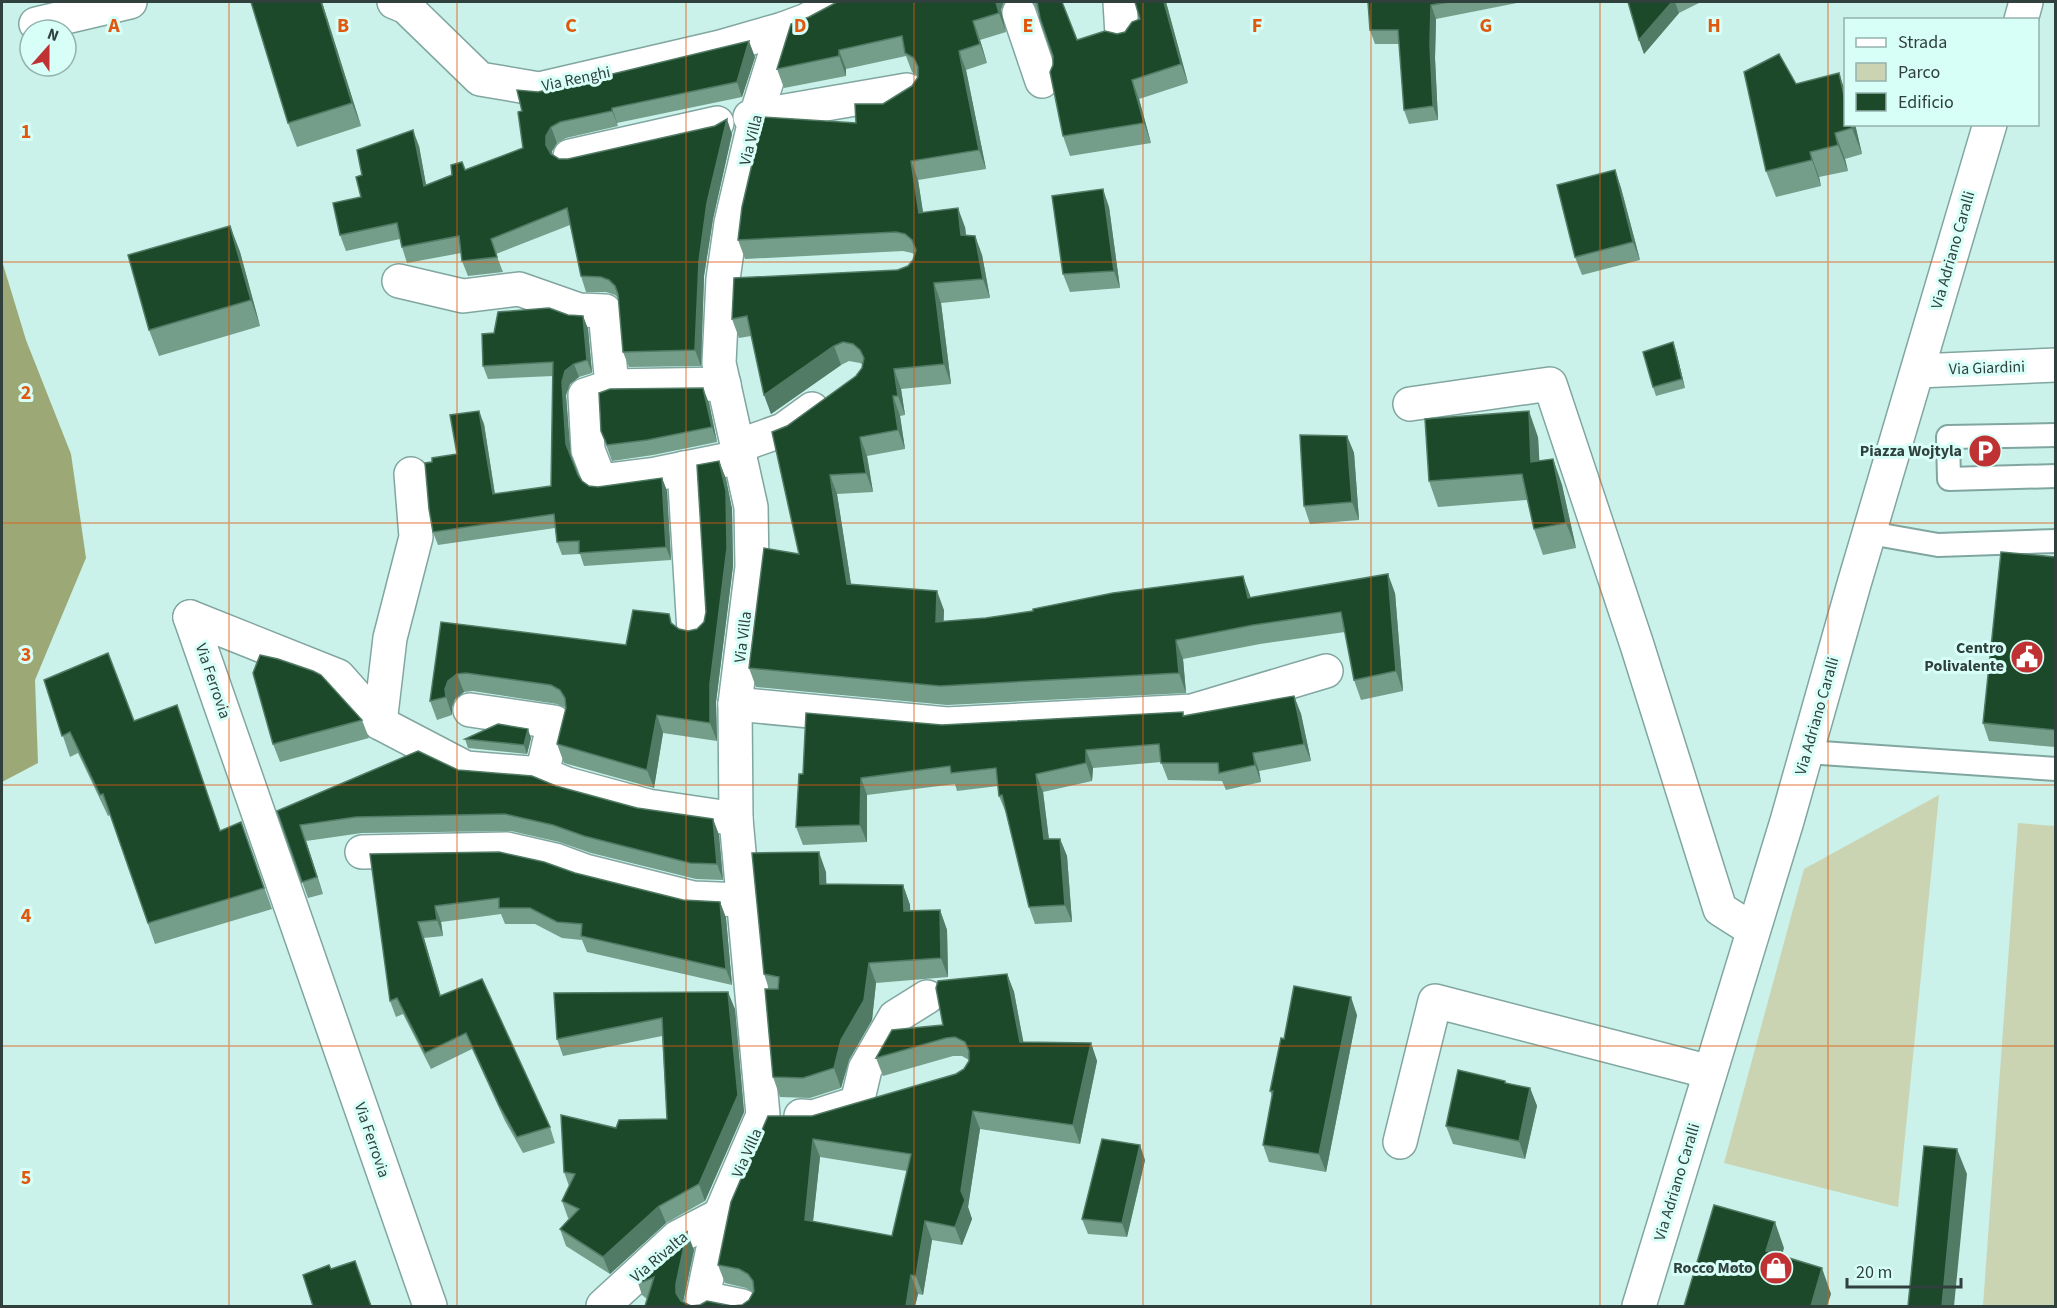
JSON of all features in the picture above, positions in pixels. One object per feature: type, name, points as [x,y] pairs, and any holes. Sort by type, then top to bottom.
[{"type":"street","points":[[62,18],[130,2]]},
{"type":"street","name":"Via Renghi","points":[[394,2],[406,7],[480,79],[539,89],[783,29]]},
{"type":"street","points":[[783,29],[807,20],[839,2]]},
{"type":"street","points":[[1120,2],[1122,35]]},
{"type":"street","points":[[2022,18],[2026,2]]},
{"type":"street","points":[[1019,13],[1042,81]]},
{"type":"street","name":"Via Villa","points":[[702,1302],[720,1215],[763,1115],[736,819],[735,704],[752,567],[752,507],[719,363],[723,279],[731,223],[753,117],[783,29]]},
{"type":"street","points":[[753,117],[907,90]]},
{"type":"street","points":[[570,156],[717,123]]},
{"type":"street","name":"Via Adriano Caralli","points":[[1639,1306],[1807,752],[1989,126]]},
{"type":"street","points":[[723,279],[757,277]]},
{"type":"street","points":[[399,281],[463,296],[519,289],[579,310],[605,311],[612,386]]},
{"type":"street","name":"Via Giardini","points":[[1918,371],[2055,365]]},
{"type":"street","points":[[724,384],[612,386],[585,395],[588,450],[600,481],[684,468],[739,451],[783,430],[835,393]]},
{"type":"street","points":[[1410,404],[1550,384],[1637,645],[1720,909],[1753,930]]},
{"type":"street","points":[[684,468],[694,631]]},
{"type":"street","points":[[380,723],[390,638],[416,537],[411,474]]},
{"type":"street","name":"Via Ferrovia","points":[[430,1306],[190,617],[338,676],[380,723],[466,768],[558,784],[648,806],[736,819]]},
{"type":"street","points":[[735,704],[947,724],[1192,711],[1326,671]]},
{"type":"street","points":[[470,710],[554,722],[558,784]]},
{"type":"street","points":[[362,852],[507,849],[556,851],[585,871],[693,898],[743,900]]},
{"type":"street","points":[[856,1103],[865,1069],[895,1017],[927,997]]},
{"type":"street","points":[[1400,1142],[1435,1001],[1710,1072]]},
{"type":"street","points":[[763,1115],[813,1117],[890,1093]]},
{"type":"street","name":"Via Rivalta","points":[[603,1306],[678,1237],[720,1215]]},
{"type":"street","points":[[702,1302],[742,1306]]},
{"type":"lane","points":[[2055,435],[1948,437],[1949,479],[2055,476]]},
{"type":"lane","points":[[1870,532],[1938,545],[2055,541]]},
{"type":"lane","points":[[1807,752],[2055,769]]},
{"type":"green space","points":[[2,261],[26,340],[71,454],[86,558],[35,680],[38,763],[2,782]]},
{"type":"green space","points":[[1939,795],[1898,1207],[1724,1163],[1804,869]]},
{"type":"green space","points":[[2018,823],[2055,826],[2055,1306],[1983,1306]]},
{"type":"building","points":[[251,2],[321,2],[352,103],[288,123]]},
{"type":"building","points":[[837,2],[996,2],[999,13],[973,21],[980,44],[959,51],[979,150],[911,161],[919,213],[958,208],[961,235],[975,236],[983,279],[934,283],[944,364],[894,369],[898,396],[893,396],[898,430],[860,437],[866,473],[830,475],[847,584],[937,591],[936,622],[1033,611],[1033,609],[1113,593],[1243,576],[1248,598],[1388,574],[1396,671],[1354,680],[1341,612],[1253,625],[1176,640],[1179,673],[940,686],[749,668],[764,548],[799,554],[772,432],[787,426],[856,376],[862,368],[864,358],[853,344],[843,342],[764,395],[747,316],[732,319],[734,278],[898,270],[908,266],[916,250],[912,240],[905,234],[896,232],[738,240],[742,207],[763,117],[856,123],[855,104],[883,104],[912,86],[918,77],[918,67],[914,58],[905,53],[902,36],[839,50],[839,56],[777,69],[791,24]]},
{"type":"building","points":[[1037,2],[1062,2],[1077,40],[1105,31],[1117,34],[1125,32],[1132,22],[1140,19],[1135,2],[1164,2],[1181,64],[1132,80],[1144,123],[1063,136],[1050,72],[1053,56]]},
{"type":"building","points":[[1368,2],[1449,2],[1431,5],[1433,106],[1404,110],[1398,30],[1370,30]]},
{"type":"building","points":[[1628,2],[1672,2],[1639,40]]},
{"type":"building","points":[[749,41],[737,82],[612,108],[612,111],[560,122],[551,127],[546,136],[546,145],[551,154],[559,159],[568,159],[715,126],[727,119],[707,203],[699,261],[695,350],[623,352],[618,294],[615,286],[609,280],[601,277],[581,276],[567,208],[491,239],[497,257],[462,261],[459,236],[402,247],[397,223],[340,235],[333,203],[361,197],[356,177],[362,175],[357,150],[413,130],[424,186],[452,175],[451,165],[462,162],[465,170],[523,148],[518,112],[522,111],[517,90],[538,92]]},
{"type":"building","points":[[1779,54],[1796,84],[1839,73],[1844,96],[1844,126],[1852,126],[1852,128],[1835,133],[1838,145],[1810,152],[1812,160],[1766,171],[1744,72]]},
{"type":"building","points":[[1615,170],[1633,242],[1575,257],[1557,185]]},
{"type":"building","points":[[1103,189],[1114,271],[1063,274],[1052,196]]},
{"type":"building","points":[[230,226],[251,300],[149,330],[128,255]]},
{"type":"building","points":[[549,308],[568,315],[583,316],[587,360],[574,364],[565,371],[562,382],[566,444],[578,475],[589,486],[598,487],[662,478],[666,547],[579,553],[579,541],[557,542],[554,514],[433,532],[425,463],[432,462],[432,458],[457,454],[450,415],[479,411],[493,494],[551,486],[553,362],[483,366],[482,334],[494,333],[498,312]]},
{"type":"building","points":[[1673,342],[1682,379],[1653,387],[1643,352]]},
{"type":"building","points":[[703,388],[712,427],[647,440],[607,445],[601,431],[599,393],[610,389]]},
{"type":"building","points":[[1529,411],[1531,462],[1553,459],[1566,523],[1534,529],[1522,474],[1429,481],[1425,419]]},
{"type":"building","points":[[1300,435],[1347,436],[1352,502],[1304,506]]},
{"type":"building","points":[[719,461],[726,491],[727,548],[710,684],[710,723],[657,715],[647,770],[557,744],[566,708],[565,698],[560,690],[551,685],[466,673],[457,674],[448,681],[445,689],[446,697],[430,701],[441,622],[626,645],[633,610],[669,614],[671,623],[679,629],[688,631],[697,629],[704,622],[706,612],[697,465]]},
{"type":"building","name":"Centro Polivalente","points":[[2001,552],[2055,557],[2055,730],[1983,723]]},
{"type":"building","points":[[108,653],[134,721],[177,705],[220,831],[241,822],[264,888],[148,923],[103,794],[100,795],[70,732],[62,736],[44,680]]},
{"type":"building","points":[[260,655],[278,659],[321,675],[362,720],[273,744],[253,673]]},
{"type":"building","points":[[1294,696],[1304,744],[1253,753],[1255,765],[1219,773],[1218,763],[1161,763],[1159,744],[1086,750],[1086,763],[1036,774],[1044,839],[1060,839],[1065,905],[1029,907],[1002,795],[999,796],[996,768],[951,773],[950,766],[861,778],[860,825],[796,827],[799,774],[803,774],[806,713],[942,725],[1183,712],[1183,716]]},
{"type":"building","points":[[498,724],[528,729],[524,745],[465,739]]},
{"type":"building","points":[[418,751],[458,770],[532,776],[556,786],[637,808],[713,819],[717,864],[690,863],[505,814],[356,817],[300,825],[317,877],[302,882],[277,811]]},
{"type":"building","points":[[499,852],[683,900],[720,902],[726,969],[581,936],[582,924],[557,922],[530,908],[499,908],[499,898],[435,906],[437,920],[418,922],[440,996],[482,979],[550,1127],[517,1137],[499,1105],[466,1033],[425,1053],[397,998],[390,1001],[370,854]]},
{"type":"building","points":[[819,852],[820,884],[903,885],[904,911],[940,910],[941,958],[869,963],[864,1000],[841,1040],[834,1068],[803,1078],[773,1077],[765,989],[778,989],[779,977],[764,974],[752,853]]},
{"type":"building","points":[[1007,974],[1020,1042],[1091,1043],[1073,1125],[973,1111],[961,1191],[965,1200],[955,1227],[925,1221],[916,1276],[911,1275],[906,1306],[732,1306],[742,1305],[749,1300],[754,1291],[753,1281],[748,1274],[739,1269],[718,1265],[731,1202],[768,1116],[812,1116],[956,1074],[964,1069],[969,1061],[969,1051],[965,1042],[955,1037],[876,1058],[892,1030],[943,1025],[936,988],[938,981]],"holes":[[[813,1139],[911,1154],[892,1236],[805,1220]]]},
{"type":"building","points":[[1294,986],[1351,997],[1319,1154],[1263,1145],[1273,1091],[1270,1091],[1281,1038],[1284,1039]]},
{"type":"building","points":[[728,992],[738,1095],[699,1184],[659,1206],[603,1257],[560,1229],[579,1209],[562,1201],[575,1174],[564,1172],[561,1115],[616,1128],[619,1120],[667,1119],[662,1018],[557,1039],[554,993]]},
{"type":"building","points":[[1458,1070],[1530,1088],[1519,1141],[1446,1126]]},
{"type":"building","points":[[1102,1139],[1140,1145],[1122,1223],[1082,1219]]},
{"type":"building","points":[[1924,1146],[1957,1149],[1942,1306],[1908,1306]]},
{"type":"building","points":[[1714,1205],[1775,1222],[1766,1251],[1822,1268],[1811,1306],[1684,1306]]},
{"type":"building","points":[[687,1232],[676,1284],[676,1293],[681,1301],[691,1306],[645,1306],[654,1277],[643,1282],[636,1277]]},
{"type":"building","points":[[355,1261],[371,1306],[313,1306],[303,1275],[329,1265],[331,1269]]},
{"type":"building","points":[[707,1301],[732,1306],[691,1306]]},
{"type":"place","name":"Piazza Wojtyla","points":[[1985,451]]},
{"type":"place","name":"Centro Polivalente","points":[[2027,657]]},
{"type":"place","name":"Rocco Moto","points":[[1776,1268]]}]
